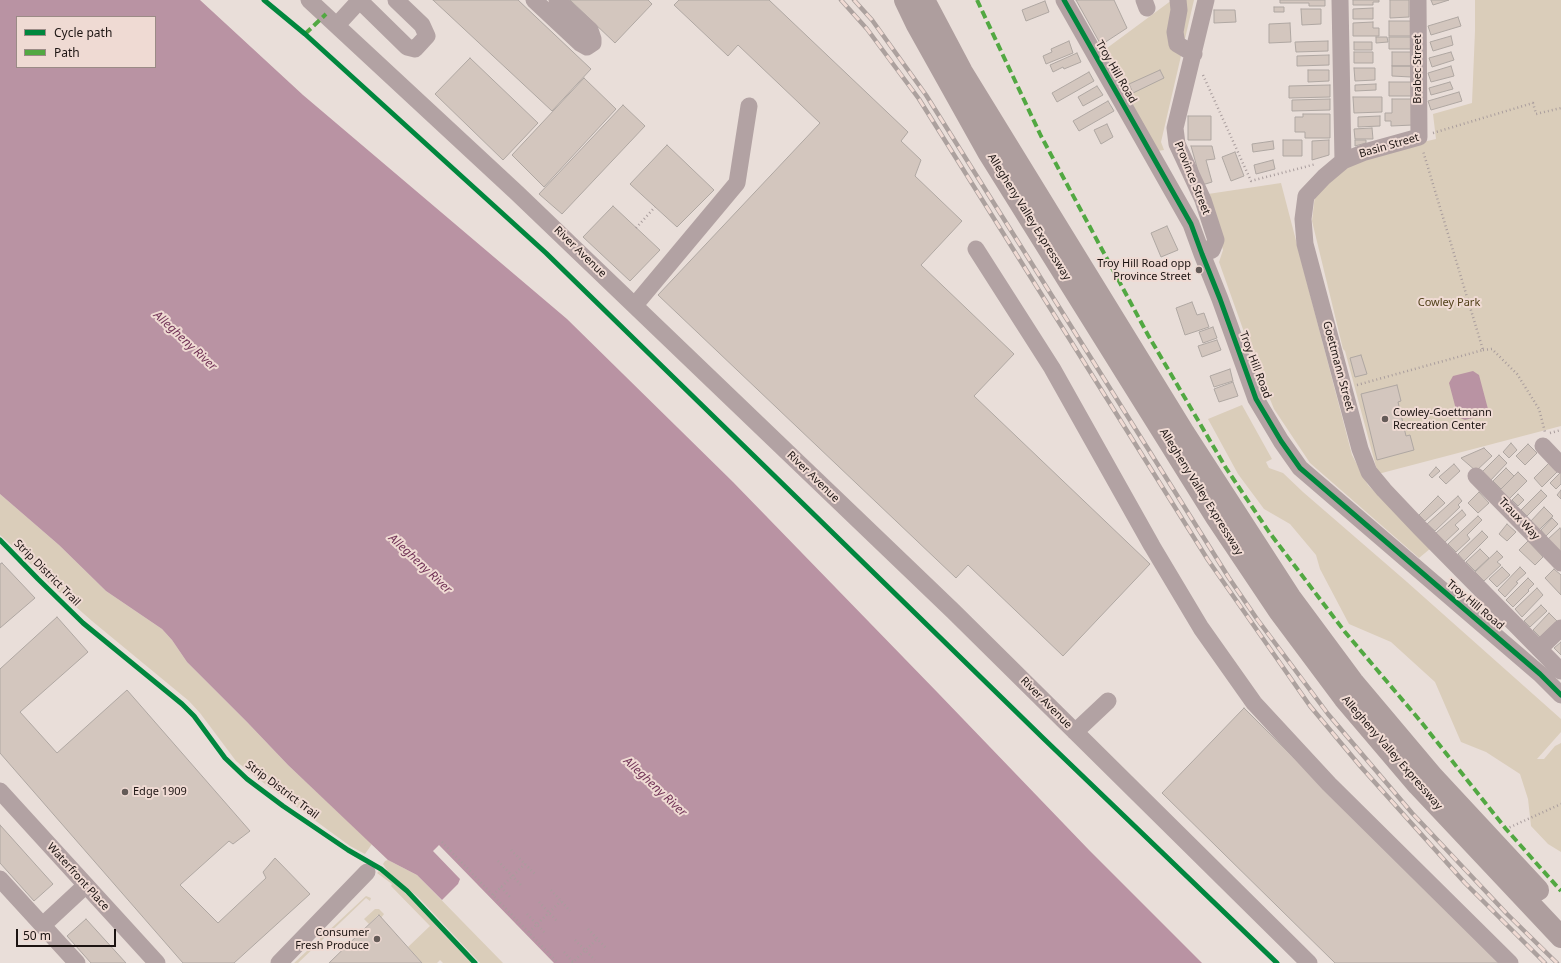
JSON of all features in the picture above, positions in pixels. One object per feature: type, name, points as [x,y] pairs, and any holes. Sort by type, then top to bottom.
[{"type":"highway","name":"Allegheny Valley Expressway","points":[[906,0],[917,25],[988,152],[1216,517],[1279,611],[1344,698],[1418,785],[1561,937]]},
{"type":"highway","name":"Allegheny Valley Expressway","points":[[924,0],[962,72],[1180,426],[1290,597],[1353,682],[1432,777],[1561,915]]},
{"type":"highway","points":[[935,0],[962,72]]},
{"type":"street","name":"River Avenue","points":[[310,0],[635,305],[952,611],[1309,963]]},
{"type":"street","points":[[337,24],[360,0],[407,47],[415,49],[427,36],[422,25],[396,0]]},
{"type":"street","points":[[534,0],[580,43],[587,47],[593,43],[590,30],[557,0]]},
{"type":"street","name":"Troy Hill Road","points":[[1064,0],[1191,224],[1256,399],[1281,441],[1300,468],[1540,674],[1561,695]]},
{"type":"street","points":[[1178,0],[1179,10],[1175,32],[1177,44],[1194,54]]},
{"type":"street","name":"Province Street","points":[[1202,254],[1212,250],[1216,240],[1203,200],[1177,144],[1176,128],[1206,0]]},
{"type":"street","points":[[1340,0],[1343,161]]},
{"type":"street","name":"Brabec Street","points":[[1418,0],[1419,137]]},
{"type":"street","points":[[635,305],[737,183],[749,106]]},
{"type":"street","name":"Basin Street","points":[[1343,161],[1364,152],[1419,137]]},
{"type":"street","name":"Goettmann Street","points":[[1343,161],[1324,177],[1306,196],[1303,219],[1305,244],[1360,449],[1370,472],[1384,490],[1561,671]]},
{"type":"street","points":[[976,249],[1052,368],[1152,546],[1201,628],[1254,703],[1329,784],[1510,963]]},
{"type":"street","points":[[1543,446],[1561,465]]},
{"type":"street","name":"Traux Way","points":[[1476,476],[1561,563]]},
{"type":"street","points":[[1539,649],[1561,628]]},
{"type":"street","points":[[1075,732],[1108,701]]},
{"type":"street","name":"Waterfront Place","points":[[0,791],[157,963]]},
{"type":"street","points":[[279,963],[367,872]]},
{"type":"street","points":[[0,879],[77,963]]},
{"type":"street","points":[[43,926],[86,885]]},
{"type":"path","points":[[1194,54],[1251,181],[1319,163]]},
{"type":"path","points":[[1419,137],[1431,172],[1483,350]]},
{"type":"path","points":[[636,228],[655,206]]},
{"type":"path","points":[[1344,388],[1483,350],[1492,349],[1517,374],[1539,409],[1546,434],[1561,430]]},
{"type":"path","points":[[1506,829],[1561,804]]},
{"type":"path","points":[[442,842],[558,963]]},
{"type":"path","points":[[511,850],[535,874]]},
{"type":"path","points":[[498,861],[522,886]]},
{"type":"path","points":[[493,895],[525,864]]},
{"type":"path","points":[[501,887],[510,897]]},
{"type":"path","points":[[551,890],[570,911]]},
{"type":"path","points":[[529,932],[561,901]]},
{"type":"path","points":[[539,902],[558,922]]},
{"type":"path","points":[[527,914],[546,934]]},
{"type":"path","points":[[588,929],[607,949]]},
{"type":"path","points":[[564,952],[573,962],[597,939]]},
{"type":"path","points":[[575,940],[594,960]]},
{"type":"green space","points":[[1172,0],[1194,0],[1161,142],[1164,150],[1158,151],[1103,51]]},
{"type":"green space","name":"Cowley Park","points":[[1475,0],[1561,0],[1561,426],[1378,474],[1345,351],[1343,349],[1312,221],[1315,195],[1342,169],[1368,155],[1436,139],[1433,114],[1472,103]]},
{"type":"green space","points":[[1281,183],[1352,455],[1368,485],[1431,548],[1419,558],[1310,463],[1274,409],[1254,360],[1219,262],[1223,250],[1208,194]]},
{"type":"green space","points":[[1242,405],[1272,459],[1266,462],[1269,468],[1283,473],[1561,719],[1561,732],[1537,759],[1544,759],[1555,746],[1561,743],[1561,852],[1548,844],[1531,826],[1528,799],[1520,774],[1486,752],[1461,742],[1435,682],[1391,642],[1349,624],[1320,569],[1316,555],[1290,524],[1264,509],[1238,474],[1208,419]]},
{"type":"green space","points":[[0,494],[59,545],[106,591],[162,629],[172,640],[187,662],[288,765],[372,844],[365,854],[350,846],[236,761],[200,713],[189,701],[92,621],[49,583],[0,535]]},
{"type":"green space","points":[[388,860],[417,875],[503,963],[480,963],[419,898],[388,872],[383,864]]},
{"type":"green space","points":[[379,871],[406,894],[472,963],[443,963],[440,960],[437,963],[422,963],[408,947],[430,926],[391,886],[392,884],[377,873]]},
{"type":"green space","points":[[366,896],[371,898],[370,901],[366,898],[298,963],[294,963]]},
{"type":"green space","points":[[375,909],[379,909],[384,914],[381,918],[378,915],[369,924],[364,919]]},
{"type":"water","name":"Allegheny River","points":[[0,0],[200,0],[303,95],[567,319],[733,482],[1089,850],[1202,963],[554,963],[439,845],[433,851],[460,879],[458,884],[442,900],[417,875],[388,860],[288,765],[187,662],[172,640],[162,629],[106,591],[59,545],[0,494]]},
{"type":"water","points":[[1473,371],[1479,375],[1488,409],[1484,415],[1465,420],[1458,417],[1449,383],[1453,376]]},
{"type":"building","points":[[433,0],[518,0],[591,69],[552,111]]},
{"type":"building","points":[[570,0],[648,0],[652,4],[615,43]]},
{"type":"building","points":[[679,0],[769,0],[908,132],[901,141],[921,160],[915,176],[962,221],[921,265],[1014,354],[974,396],[1150,564],[1063,656],[968,565],[956,578],[658,295],[820,123],[738,45],[728,56],[674,5]]},
{"type":"building","points":[[1076,0],[1114,0],[1127,28],[1101,45]]},
{"type":"building","points":[[1280,0],[1325,0],[1325,6],[1309,6],[1309,3],[1280,3]]},
{"type":"building","points":[[1353,0],[1379,0],[1379,2],[1373,2],[1373,5],[1353,5]]},
{"type":"building","points":[[1390,0],[1409,0],[1409,17],[1390,18]]},
{"type":"building","points":[[1431,0],[1449,0],[1433,5]]},
{"type":"building","points":[[1045,1],[1049,12],[1026,21],[1022,10]]},
{"type":"building","points":[[1274,7],[1284,7],[1284,12],[1274,12]]},
{"type":"building","points":[[1373,8],[1373,19],[1353,19],[1353,9]]},
{"type":"building","points":[[1301,9],[1321,9],[1321,24],[1302,25]]},
{"type":"building","points":[[1214,10],[1235,10],[1236,22],[1214,23]]},
{"type":"building","points":[[1458,17],[1461,26],[1431,35],[1428,26]]},
{"type":"building","points":[[1389,21],[1411,21],[1411,36],[1389,36]]},
{"type":"building","points":[[1373,22],[1373,28],[1379,28],[1379,36],[1353,36],[1353,23]]},
{"type":"building","points":[[1290,23],[1291,42],[1269,43],[1269,24]]},
{"type":"building","points":[[1451,36],[1453,45],[1433,51],[1430,42]]},
{"type":"building","points":[[1376,37],[1387,37],[1388,42],[1376,43]]},
{"type":"building","points":[[1389,37],[1411,37],[1411,49],[1389,49]]},
{"type":"building","points":[[1069,41],[1073,53],[1046,64],[1043,56],[1052,52],[1051,49]]},
{"type":"building","points":[[1328,41],[1328,51],[1296,52],[1295,42]]},
{"type":"building","points":[[1354,42],[1372,42],[1372,50],[1354,50]]},
{"type":"building","points":[[1354,52],[1373,52],[1373,63],[1354,63]]},
{"type":"building","points":[[1392,52],[1411,52],[1411,66],[1392,66]]},
{"type":"building","points":[[1451,52],[1454,60],[1432,67],[1429,58]]},
{"type":"building","points":[[1077,53],[1081,62],[1064,69],[1063,67],[1053,72],[1050,65]]},
{"type":"building","points":[[1329,55],[1329,65],[1297,66],[1297,56]]},
{"type":"building","points":[[470,58],[538,123],[503,160],[435,94]]},
{"type":"building","points":[[1392,66],[1411,66],[1411,77],[1392,76]]},
{"type":"building","points":[[1451,66],[1454,76],[1431,82],[1428,73]]},
{"type":"building","points":[[1354,68],[1375,68],[1375,80],[1355,81]]},
{"type":"building","points":[[1160,70],[1164,78],[1133,93],[1129,84]]},
{"type":"building","points":[[1308,70],[1329,70],[1329,81],[1308,82]]},
{"type":"building","points":[[1089,72],[1094,81],[1057,102],[1052,93]]},
{"type":"building","points":[[584,78],[616,109],[544,187],[512,155]]},
{"type":"building","points":[[1389,82],[1412,82],[1412,96],[1389,96]]},
{"type":"building","points":[[1450,82],[1453,89],[1431,95],[1429,88]]},
{"type":"building","points":[[1376,84],[1376,90],[1355,91],[1355,85]]},
{"type":"building","points":[[1330,85],[1330,97],[1289,98],[1289,86]]},
{"type":"building","points":[[1097,86],[1103,95],[1083,106],[1078,97]]},
{"type":"building","points":[[1459,92],[1462,101],[1431,110],[1428,101]]},
{"type":"building","points":[[1353,97],[1382,97],[1382,112],[1354,113]]},
{"type":"building","points":[[1330,99],[1330,110],[1292,111],[1292,100]]},
{"type":"building","points":[[1392,99],[1412,99],[1413,125],[1391,126],[1391,121],[1385,121],[1385,113],[1392,113]]},
{"type":"building","points":[[1108,101],[1114,111],[1079,131],[1073,121]]},
{"type":"building","points":[[623,105],[645,126],[562,214],[539,194]]},
{"type":"building","points":[[1303,114],[1330,114],[1330,138],[1305,138],[1305,132],[1295,132],[1295,117],[1303,117]]},
{"type":"building","points":[[1188,116],[1211,116],[1211,140],[1188,140]]},
{"type":"building","points":[[1380,116],[1380,126],[1358,127],[1358,117]]},
{"type":"building","points":[[1107,124],[1113,137],[1101,144],[1094,130]]},
{"type":"building","points":[[1372,128],[1373,139],[1355,139],[1354,129]]},
{"type":"building","points":[[1283,140],[1302,140],[1302,156],[1283,156]]},
{"type":"building","points":[[1329,140],[1329,155],[1312,160],[1312,141]]},
{"type":"building","points":[[1355,140],[1366,140],[1366,143],[1355,146]]},
{"type":"building","points":[[1273,141],[1274,149],[1253,152],[1252,144]]},
{"type":"building","points":[[667,145],[714,190],[677,227],[630,184]]},
{"type":"building","points":[[1191,146],[1212,146],[1215,159],[1206,160],[1212,182],[1202,185]]},
{"type":"building","points":[[1235,152],[1244,176],[1231,181],[1222,157]]},
{"type":"building","points":[[1273,160],[1275,169],[1256,174],[1254,165]]},
{"type":"building","points":[[613,206],[660,250],[630,281],[583,237]]},
{"type":"building","points":[[1167,226],[1178,250],[1161,257],[1151,233]]},
{"type":"building","points":[[1192,302],[1197,315],[1204,313],[1209,327],[1185,335],[1176,308]]},
{"type":"building","points":[[1213,327],[1217,338],[1203,343],[1199,332]]},
{"type":"building","points":[[1217,340],[1221,350],[1202,357],[1198,346]]},
{"type":"building","points":[[1361,355],[1367,374],[1355,377],[1350,358]]},
{"type":"building","points":[[1230,369],[1233,381],[1214,387],[1210,376]]},
{"type":"building","points":[[1233,382],[1238,396],[1219,402],[1214,389]]},
{"type":"building","name":"Cowley-Goettmann Recreation Center","points":[[1397,385],[1401,401],[1398,402],[1406,436],[1410,435],[1414,450],[1377,460],[1361,394]]},
{"type":"building","points":[[1511,443],[1517,450],[1509,458],[1503,452]]},
{"type":"building","points":[[1528,444],[1537,453],[1525,465],[1516,456]]},
{"type":"building","points":[[1484,448],[1492,456],[1476,471],[1461,458]]},
{"type":"building","points":[[1499,455],[1507,463],[1490,481],[1481,473]]},
{"type":"building","points":[[1551,461],[1559,470],[1542,487],[1534,478]]},
{"type":"building","points":[[1454,464],[1460,471],[1446,484],[1439,477]]},
{"type":"building","points":[[1436,467],[1440,471],[1432,478],[1429,475]]},
{"type":"building","points":[[1506,468],[1514,476],[1501,489],[1493,481]]},
{"type":"building","points":[[1518,472],[1527,481],[1508,500],[1499,491]]},
{"type":"building","points":[[1561,472],[1561,484],[1556,489],[1550,483]]},
{"type":"building","points":[[1541,490],[1547,496],[1527,516],[1521,510]]},
{"type":"building","points":[[1561,490],[1561,499],[1557,495]]},
{"type":"building","points":[[1479,492],[1489,503],[1478,513],[1468,503]]},
{"type":"building","points":[[1518,494],[1524,500],[1518,506],[1512,500]]},
{"type":"building","points":[[1438,496],[1445,503],[1425,521],[1419,515]]},
{"type":"building","points":[[1458,496],[1462,501],[1458,505],[1460,507],[1435,531],[1427,524]]},
{"type":"building","points":[[1544,507],[1553,516],[1538,531],[1530,522]]},
{"type":"building","points":[[1462,510],[1466,515],[1455,525],[1459,529],[1445,542],[1436,533]]},
{"type":"building","points":[[1478,516],[1482,520],[1467,535],[1470,539],[1456,552],[1448,544]]},
{"type":"building","points":[[1552,518],[1558,524],[1546,536],[1541,530]]},
{"type":"building","points":[[1507,524],[1516,532],[1507,541],[1499,534]]},
{"type":"building","points":[[1560,528],[1561,530],[1561,554],[1547,540]]},
{"type":"building","points":[[1482,531],[1488,537],[1464,561],[1458,554]]},
{"type":"building","points":[[1528,541],[1543,557],[1535,565],[1519,550]]},
{"type":"building","points":[[1480,549],[1489,558],[1475,571],[1466,562]]},
{"type":"building","points":[[1497,551],[1503,557],[1497,562],[1501,565],[1484,581],[1475,572]]},
{"type":"building","points":[[2,563],[35,598],[0,628],[0,564]]},
{"type":"building","points":[[1502,567],[1510,575],[1497,587],[1489,579]]},
{"type":"building","points":[[1520,567],[1526,573],[1516,582],[1518,583],[1505,597],[1498,590]]},
{"type":"building","points":[[1554,569],[1561,575],[1561,595],[1545,578]]},
{"type":"building","points":[[1528,578],[1534,584],[1513,607],[1506,600]]},
{"type":"building","points":[[1537,588],[1543,595],[1522,617],[1515,609]]},
{"type":"building","points":[[1541,605],[1547,611],[1530,627],[1524,621]]},
{"type":"building","points":[[1549,613],[1557,621],[1540,637],[1533,630]]},
{"type":"building","name":"Edge 1909","points":[[57,617],[88,652],[20,712],[57,753],[127,690],[250,831],[233,844],[229,841],[180,885],[218,923],[266,878],[263,872],[275,858],[310,894],[234,963],[183,963],[0,753],[0,669]]},
{"type":"building","points":[[1561,642],[1561,655],[1554,648]]},
{"type":"building","points":[[1244,708],[1500,963],[1335,963],[1162,793]]},
{"type":"building","points":[[0,825],[53,884],[34,901],[0,863]]},
{"type":"building","name":"Consumer Fresh Produce","points":[[379,915],[422,963],[329,963],[361,932]]},
{"type":"building","points":[[86,919],[126,963],[91,963],[67,936]]},
{"type":"railway","points":[[841,0],[867,29],[919,99],[1208,560],[1310,706],[1361,767],[1465,883],[1545,963]]},
{"type":"railway","points":[[854,0],[872,20],[926,95],[1229,578],[1257,619],[1328,714],[1412,813],[1507,914],[1557,963]]},
{"type":"marked path","points":[[977,0],[1041,136],[1148,335],[1226,468],[1269,532],[1345,632],[1422,723],[1506,829],[1561,891]]},
{"type":"marked path","points":[[305,34],[326,14]]},
{"type":"cycle path","points":[[264,0],[305,34],[546,253],[1043,738],[1277,963]]},
{"type":"cycle path","points":[[1064,0],[1191,224],[1256,399],[1281,441],[1300,468],[1540,674],[1561,695]]},
{"type":"cycle path","name":"Strip District Trail","points":[[0,540],[83,623],[182,704],[194,716],[225,758],[247,779],[283,806],[348,850],[381,869],[407,891],[475,963]]},
{"type":"place","name":"Troy Hill Road opp Province Street","points":[[1199,270]]},
{"type":"place","name":"Cowley-Goettmann Recreation Center","points":[[1385,419]]},
{"type":"place","name":"Edge 1909","points":[[125,792]]},
{"type":"place","name":"Consumer Fresh Produce","points":[[377,939]]}]
